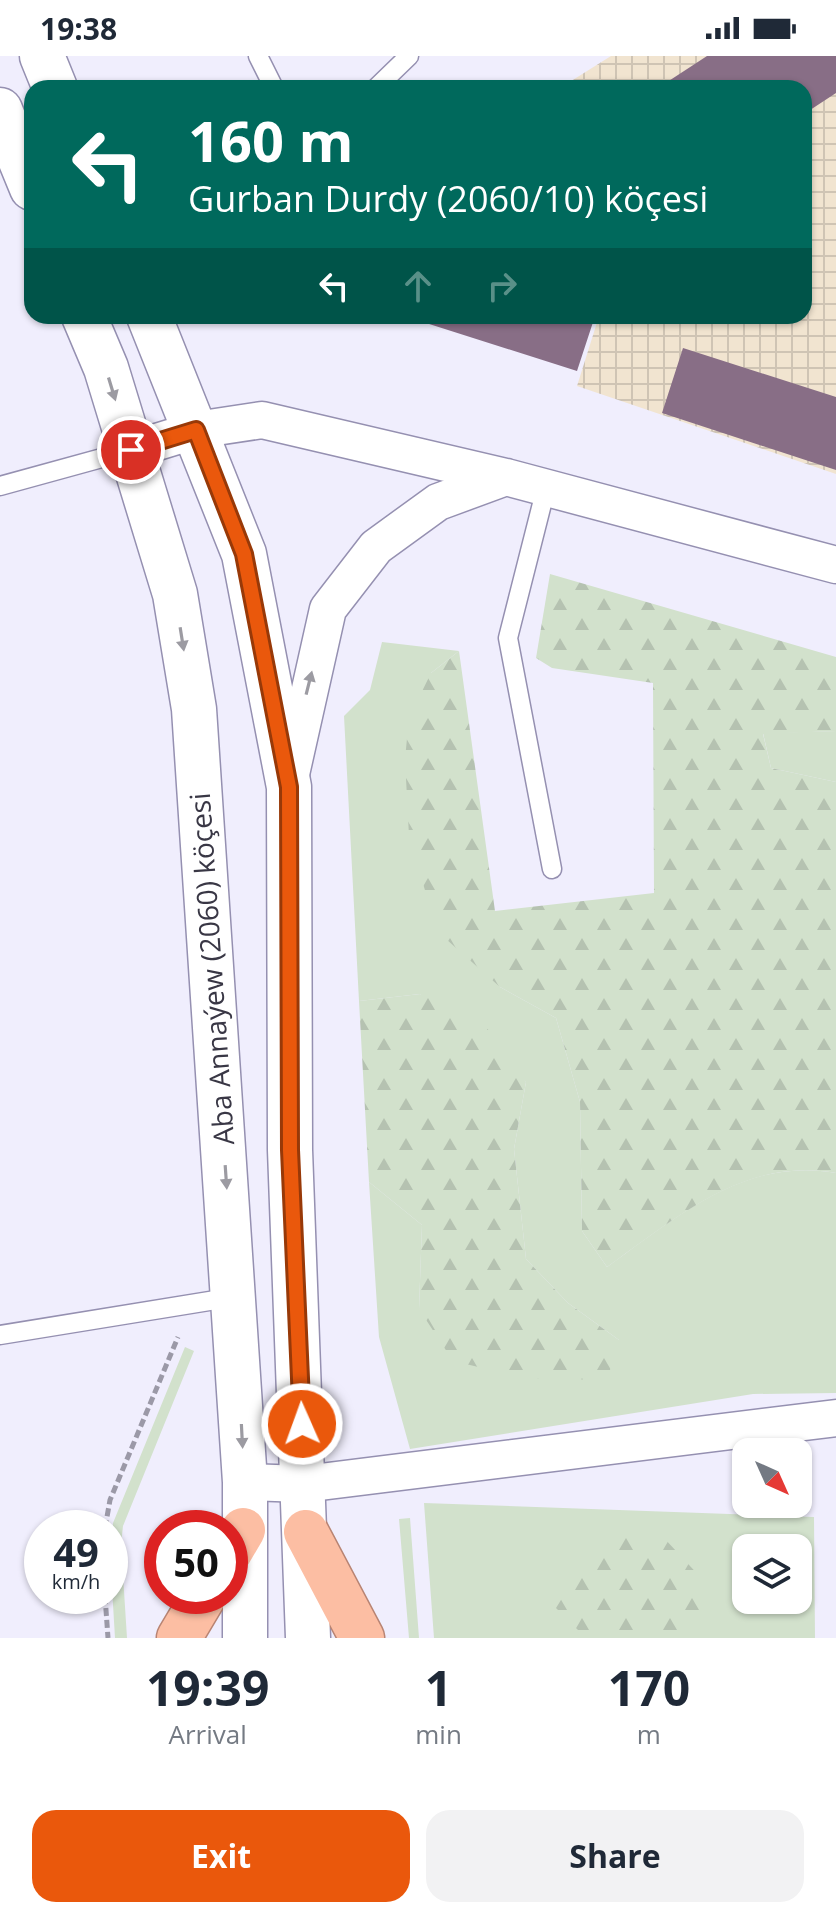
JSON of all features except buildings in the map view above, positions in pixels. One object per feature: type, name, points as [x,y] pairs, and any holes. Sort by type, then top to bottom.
[{"type":"highway","points":[[306,1532],[362,1638]]},
{"type":"highway","points":[[179,1638],[193,1614]]},
{"type":"main road","points":[[42,56],[52,80]]},
{"type":"main road","points":[[0,110],[24,168]]},
{"type":"main road","name":"Aba Annaýew (2060) köçesi","points":[[87,324],[106,368],[175,594],[194,709],[245,1482],[241,1510]]},
{"type":"main road","points":[[152,324],[244,554],[289,787],[290,1150],[308,1638]]},
{"type":"main road","name":"Aba Annaýew (2060) köçesi","points":[[243,1614],[245,1638]]},
{"type":"street","points":[[131,450],[196,430],[262,420],[506,477],[836,565]]},
{"type":"street","points":[[289,787],[328,609],[376,547],[438,502],[506,477]]},
{"type":"street","points":[[245,1482],[304,1484],[836,1418]]},
{"type":"lane","points":[[258,56],[270,80]]},
{"type":"lane","points":[[384,80],[409,56]]},
{"type":"lane","points":[[0,486],[131,450]]},
{"type":"lane","points":[[546,488],[508,638],[552,869]]},
{"type":"lane","points":[[0,1335],[234,1297]]},
{"type":"path","points":[[108,1510],[177,1343],[185,1305]]},
{"type":"path","points":[[106,1614],[108,1638]]},
{"type":"shaded area","points":[[611,56],[836,56],[836,474],[577,386],[596,324],[812,324],[812,80],[573,80]]},
{"type":"green space","points":[[550,574],[836,657],[836,731],[763,734],[771,768],[836,782],[836,1173],[803,1170],[742,1182],[686,1211],[607,1267],[582,1231],[580,1102],[556,1018],[500,987],[437,931],[409,836],[405,759],[409,718],[431,673],[459,651],[495,911],[654,893],[653,683],[552,668],[536,658]]},
{"type":"green space","points":[[382,642],[459,651],[431,673],[500,987],[556,1018],[580,1102],[582,1231],[607,1267],[686,1211],[742,1182],[803,1170],[836,1173],[836,1393],[753,1394],[410,1449],[379,1337],[369,1182],[422,1225],[419,1309],[619,1340],[568,1303],[526,1259],[514,1149],[526,1082],[420,994],[359,1001],[344,716],[370,690]]},
{"type":"green space","points":[[836,731],[836,782],[771,768],[763,733]]},
{"type":"green space","points":[[420,994],[484,1024],[526,1082],[514,1149],[526,1259],[568,1303],[619,1340],[607,1380],[525,1378],[453,1361],[419,1309],[422,1225],[369,1182],[359,1001]]},
{"type":"green space","points":[[185,1347],[194,1351],[128,1514],[128,1510],[118,1510]]},
{"type":"green space","points":[[424,1503],[732,1514],[732,1518],[814,1517],[815,1638],[434,1638]]},
{"type":"green space","points":[[410,1518],[419,1638],[409,1638],[399,1519]]},
{"type":"green space","points":[[603,1532],[664,1538],[703,1580],[704,1638],[586,1638],[556,1608]]},
{"type":"green space","points":[[114,1614],[125,1614],[127,1638],[115,1638]]},
{"type":"route","points":[[131,450],[196,430],[244,554],[289,787],[290,1150],[302,1424]]}]
